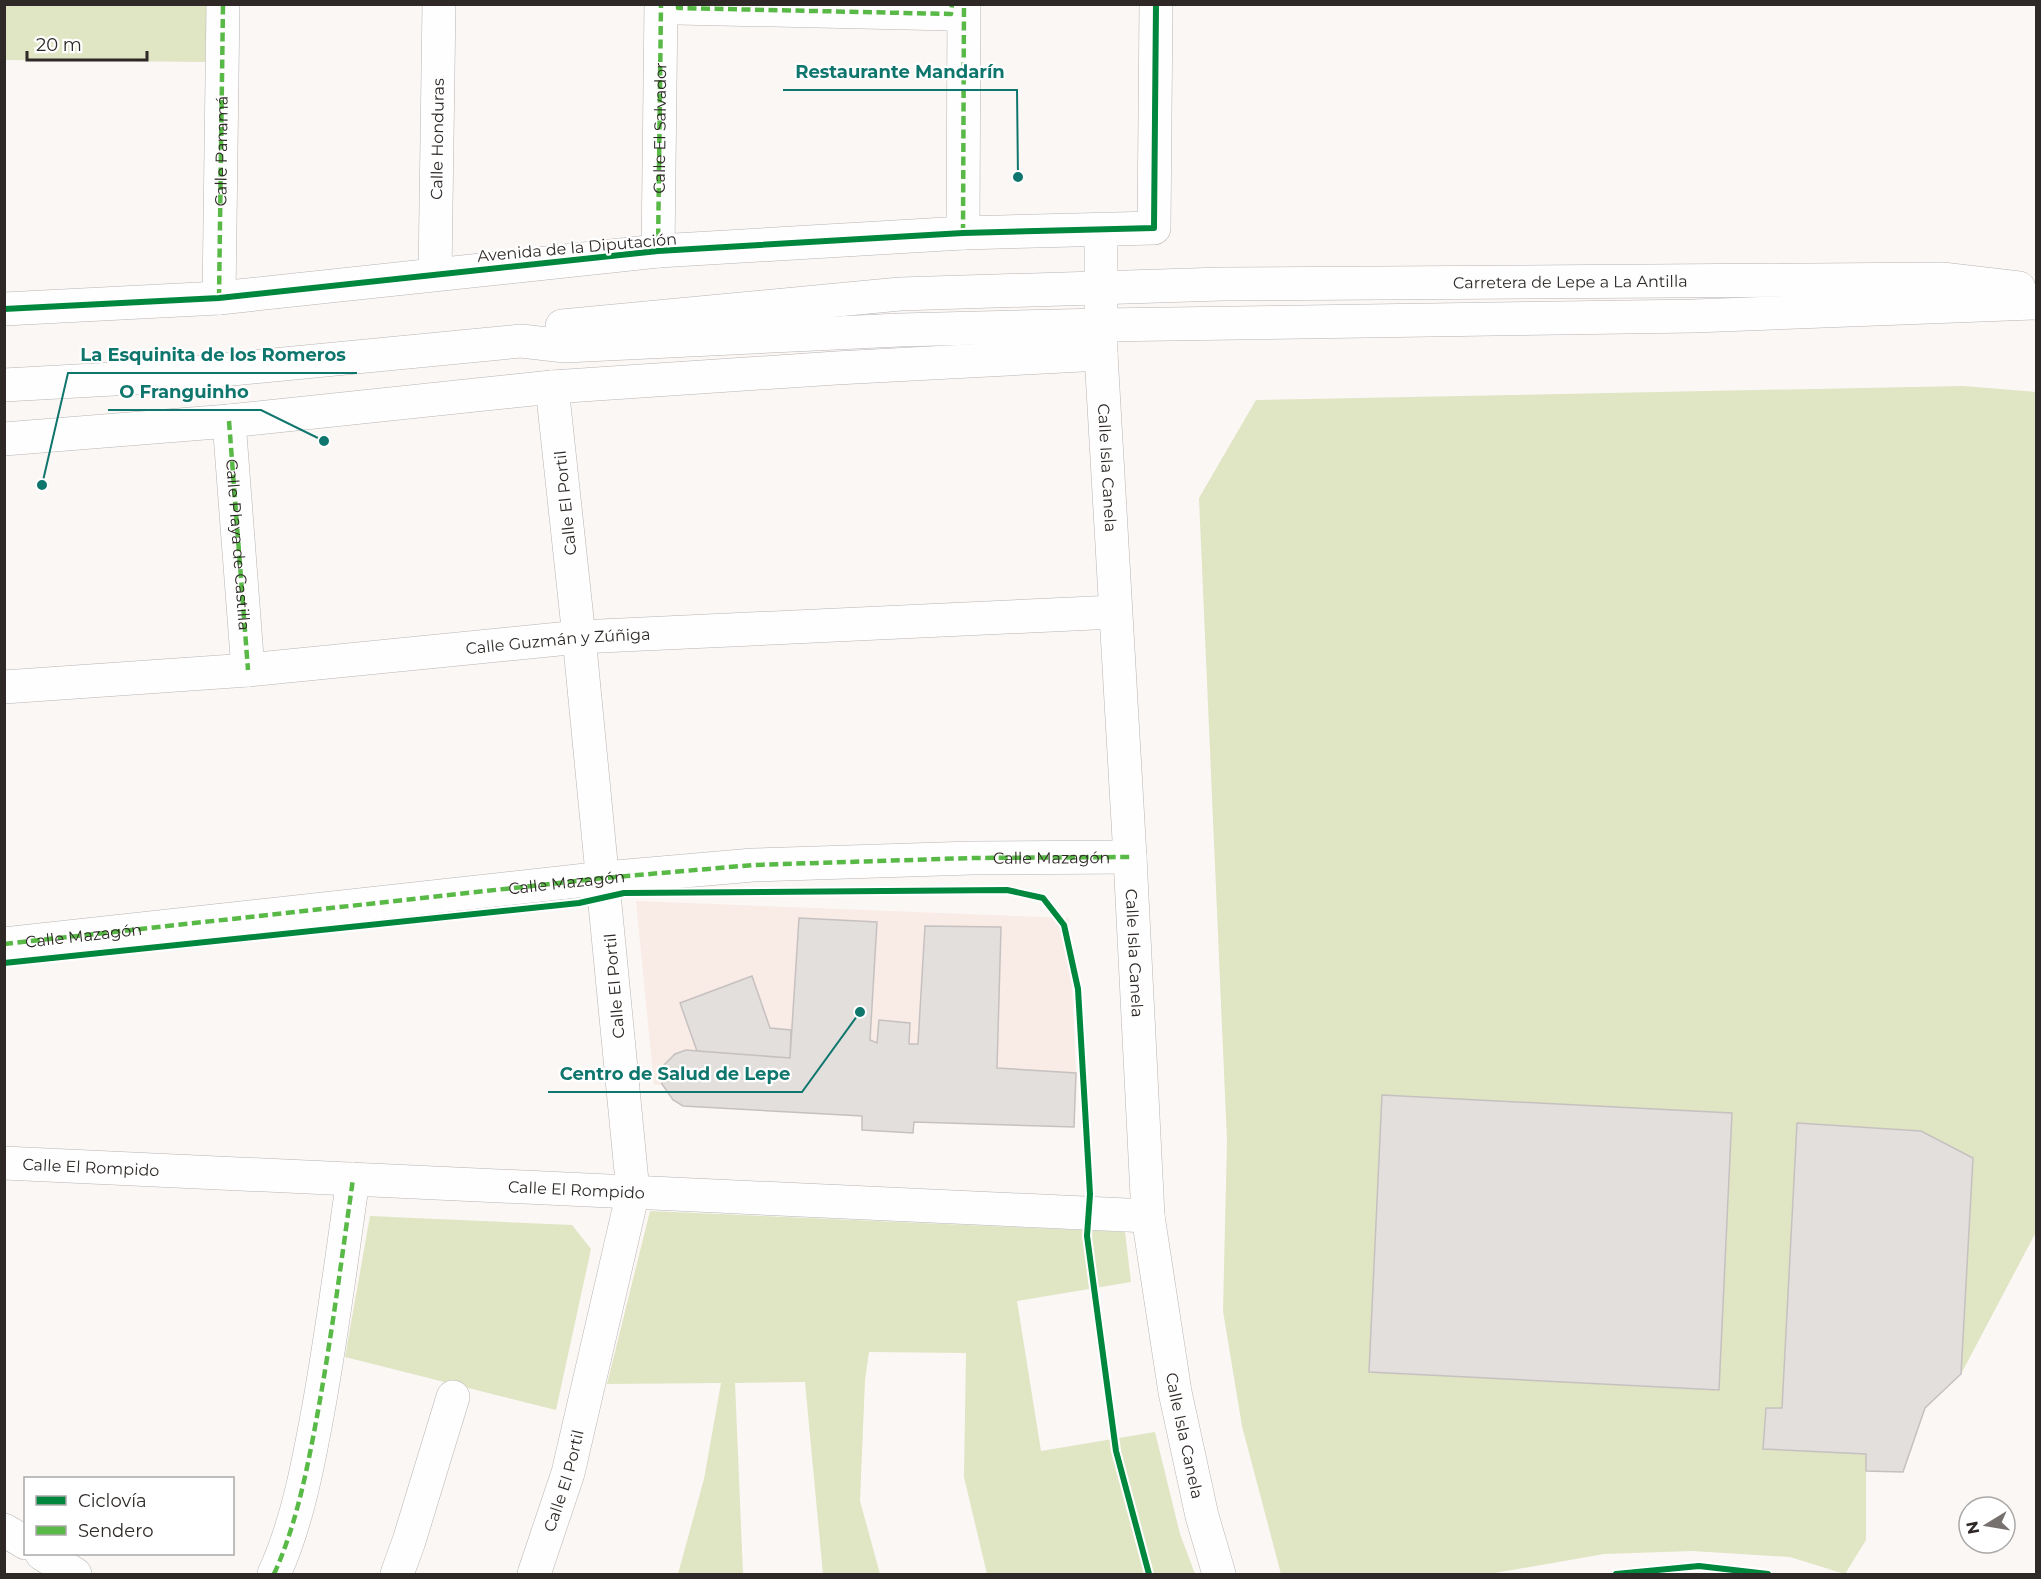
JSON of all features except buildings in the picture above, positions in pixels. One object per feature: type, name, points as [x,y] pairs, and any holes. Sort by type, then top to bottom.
[{"type":"street","name":"Calle Panamá","points":[[219,298],[223,4]]},
{"type":"street","name":"Calle Honduras","points":[[435,274],[439,4]]},
{"type":"street","name":"Calle El Salvador","points":[[658,251],[661,4]]},
{"type":"street","points":[[678,4],[678,8],[951,14],[952,4]]},
{"type":"street","points":[[963,233],[964,4]]},
{"type":"street","name":"Avenida de la Diputación","points":[[4,309],[219,298],[658,251],[963,233],[1154,228],[1156,4]]},
{"type":"street","points":[[1101,230],[1101,318]]},
{"type":"street","name":"Carretera de Lepe a La Antilla","points":[[1101,318],[1222,284],[1942,279],[2016,287],[2037,295]]},
{"type":"street","points":[[520,341],[566,324],[900,294],[1101,318]]},
{"type":"street","points":[[4,385],[150,377],[520,341],[565,346],[1101,318],[1694,316],[2037,303]]},
{"type":"street","points":[[4,439],[229,421],[552,387],[836,368],[1101,318]]},
{"type":"street","name":"Calle Isla Canela","points":[[1101,318],[1148,1216],[1175,1392],[1202,1516],[1219,1575]]},
{"type":"street","name":"Calle El Portil","points":[[534,1575],[568,1473],[633,1192],[604,878],[552,387]]},
{"type":"street","name":"Calle Playa de Castilla","points":[[229,421],[248,670]]},
{"type":"street","name":"Calle Guzmán y Zúñiga","points":[[4,687],[248,670],[579,637],[1115,612]]},
{"type":"street","name":"Calle Mazagón","points":[[4,944],[604,878],[753,865],[972,858],[1130,857]]},
{"type":"street","name":"Calle El Rompido","points":[[4,1163],[1148,1216]]},
{"type":"street","points":[[274,1575],[283,1556],[309,1461],[331,1341],[353,1179]]},
{"type":"street","points":[[397,1575],[453,1397]]},
{"type":"street","points":[[4,1530],[24,1542]]},
{"type":"street","points":[[44,1555],[75,1575]]},
{"type":"shaded area","points":[[636,901],[1069,918],[1076,1073],[1074,1127],[914,1122],[913,1133],[862,1130],[862,1116],[683,1106],[673,1100],[662,1085],[654,1085]]},
{"type":"green space","points":[[5,5],[207,5],[205,62],[5,60]]},
{"type":"green space","points":[[1963,386],[2036,392],[2036,1232],[1961,1374],[1925,1408],[1903,1472],[1866,1471],[1866,1540],[1845,1574],[1790,1557],[1692,1551],[1604,1554],[1489,1574],[1281,1574],[1242,1426],[1223,1311],[1227,1141],[1199,498],[1256,400]]},
{"type":"green space","points":[[650,1211],[1125,1232],[1131,1282],[1017,1301],[1041,1451],[1155,1432],[1180,1534],[1195,1574],[987,1574],[964,1477],[966,1353],[869,1352],[865,1380],[860,1501],[880,1574],[823,1574],[805,1382],[735,1383],[743,1574],[678,1574],[704,1479],[721,1383],[607,1384]]},
{"type":"green space","points":[[370,1216],[572,1225],[591,1249],[556,1410],[345,1357]]},
{"type":"marked path","points":[[219,298],[223,4]]},
{"type":"marked path","points":[[658,251],[661,4]]},
{"type":"marked path","points":[[678,4],[678,8],[951,14],[952,4]]},
{"type":"marked path","points":[[963,233],[964,4]]},
{"type":"marked path","points":[[229,421],[248,670]]},
{"type":"marked path","points":[[4,944],[604,878],[753,865],[972,858],[1130,857]]},
{"type":"marked path","points":[[274,1574],[295,1515],[310,1452],[328,1353],[353,1179]]},
{"type":"cycle path","points":[[4,309],[219,298],[658,251],[963,233],[1154,228],[1156,4]]},
{"type":"cycle path","points":[[4,963],[579,903],[624,893],[1007,890],[1043,898],[1064,925],[1078,989],[1090,1194],[1087,1236],[1116,1451],[1149,1574]]},
{"type":"cycle path","points":[[1616,1574],[1699,1566],[1768,1574]]},
{"type":"place","name":"Restaurante Mandarín","points":[[1018,177]]},
{"type":"place","name":"O Franguinho","points":[[324,441]]},
{"type":"place","name":"La Esquinita de los Romeros","points":[[42,485]]},
{"type":"place","name":"Centro de Salud de Lepe","points":[[860,1012]]}]
